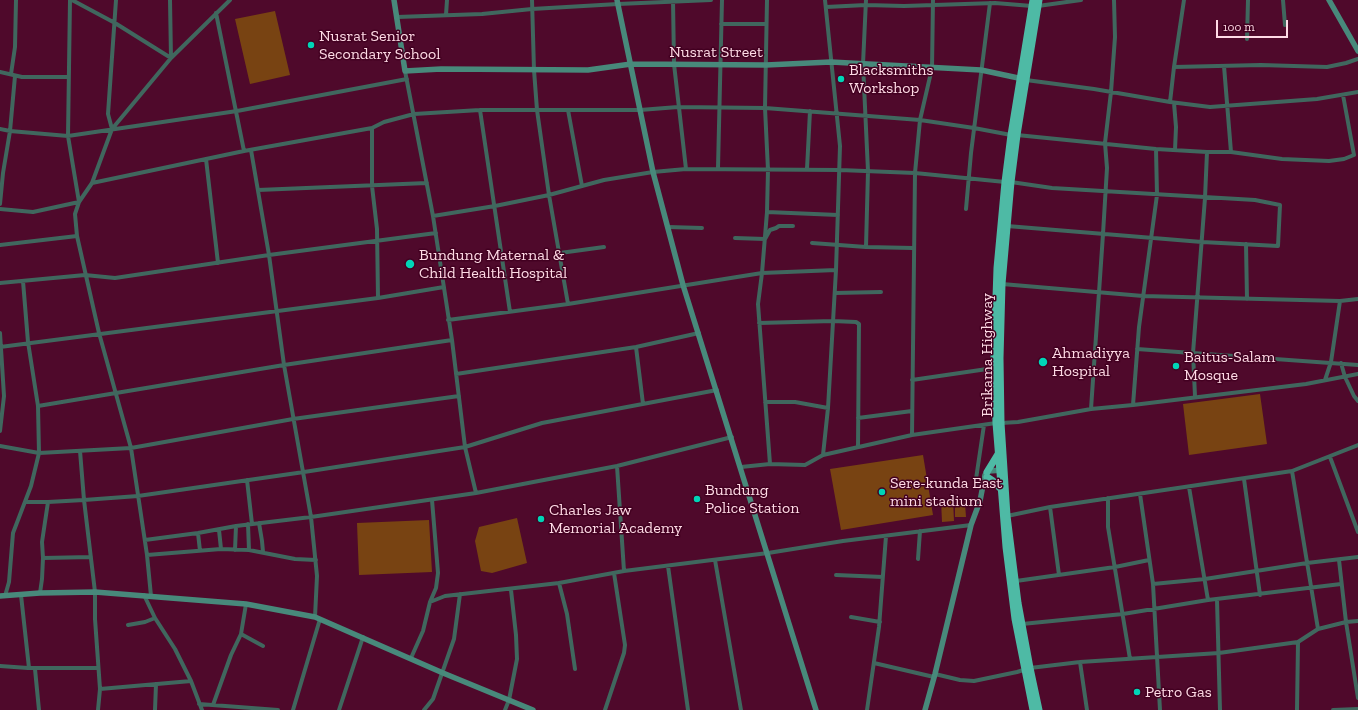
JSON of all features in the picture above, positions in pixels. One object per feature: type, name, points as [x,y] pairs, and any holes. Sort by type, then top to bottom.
[{"type":"highway","name":"Brikama Highway","points":[[1036,3],[1014,135],[997,268],[994,368],[1010,578],[1027,669],[1039,710]]},
{"type":"highway","name":"Brikama Highway","points":[[1008,182],[1007,226],[1002,284],[998,453],[1001,473],[1000,488],[1016,581],[1033,710]]},
{"type":"highway","points":[[998,453],[987,476],[1000,488]]},
{"type":"street","points":[[0,204],[3,173],[10,131],[16,0]]},
{"type":"street","points":[[79,202],[68,136],[68,77],[70,60],[71,0],[115,24],[171,58]]},
{"type":"street","points":[[112,129],[108,114],[116,0]]},
{"type":"street","points":[[170,0],[171,58]]},
{"type":"street","points":[[151,596],[147,556],[131,448],[99,333],[85,275],[77,236],[75,214],[79,202],[92,184],[112,129],[171,58],[216,13],[224,2],[230,0]]},
{"type":"street","points":[[394,0],[398,17],[405,72],[436,233],[452,340],[465,447],[476,493]]},
{"type":"street","points":[[446,15],[447,0]]},
{"type":"street","points":[[532,0],[537,110],[549,195],[568,304]]},
{"type":"street","points":[[398,17],[482,14],[617,2],[711,0]]},
{"type":"street","points":[[718,168],[722,0]]},
{"type":"street","points":[[767,0],[765,108],[768,170],[767,212],[758,304],[770,464]]},
{"type":"street","points":[[823,455],[828,408],[835,293],[840,170],[840,146],[825,0]]},
{"type":"street","points":[[866,0],[863,64],[868,171],[866,247]]},
{"type":"street","points":[[826,7],[866,5],[904,6],[933,2],[990,3],[996,1],[1036,3],[1081,0]]},
{"type":"street","points":[[1091,409],[1107,168],[1106,143],[1115,37],[1114,0]]},
{"type":"street","points":[[1175,150],[1176,127],[1172,102],[1174,67],[1184,0]]},
{"type":"street","points":[[1247,39],[1248,0]]},
{"type":"street","points":[[1283,0],[1285,25]]},
{"type":"street","points":[[1332,0],[1358,51]]},
{"type":"street","points":[[673,1],[674,64],[686,169]]},
{"type":"street","points":[[617,2],[653,172],[683,285],[732,437],[816,710]]},
{"type":"street","points":[[912,434],[915,173],[920,120],[932,68],[933,2]]},
{"type":"street","points":[[966,209],[974,128],[990,3]]},
{"type":"street","points":[[216,13],[244,151]]},
{"type":"street","points":[[721,24],[766,24]]},
{"type":"street","points":[[1174,67],[1260,65],[1327,67],[1346,64],[1358,59]]},
{"type":"street","name":"Nusrat Street","points":[[405,72],[440,68],[588,70],[630,64],[766,65],[831,62],[981,70],[1023,79]]},
{"type":"street","points":[[1224,66],[1232,152]]},
{"type":"street","points":[[0,72],[39,78],[68,77]]},
{"type":"street","points":[[0,129],[68,136],[237,111],[407,79]]},
{"type":"street","points":[[1023,79],[1210,107],[1317,99],[1358,92]]},
{"type":"street","points":[[92,184],[244,151],[372,128],[384,122],[414,114],[480,110],[640,110],[678,107],[765,108],[920,120],[1014,135],[1156,149],[1232,152],[1282,159],[1330,161],[1352,157],[1354,155],[1343,95]]},
{"type":"street","points":[[480,110],[510,312]]},
{"type":"street","points":[[568,110],[582,186]]},
{"type":"street","points":[[807,169],[810,111]]},
{"type":"street","points":[[372,128],[372,186],[377,242],[378,298]]},
{"type":"street","points":[[1133,405],[1142,296],[1157,195],[1156,149]]},
{"type":"street","points":[[251,150],[269,255],[284,366],[304,472],[316,560],[318,618],[293,710]]},
{"type":"street","points":[[1195,396],[1193,353],[1202,242],[1207,152]]},
{"type":"street","points":[[206,159],[218,263]]},
{"type":"street","points":[[433,216],[495,206],[549,195],[604,180],[653,172],[718,168],[768,170],[807,169],[915,173],[1052,188],[1255,200],[1280,205],[1278,246],[1202,242],[1007,226]]},
{"type":"street","points":[[258,190],[426,183]]},
{"type":"street","points":[[0,209],[33,212],[79,202]]},
{"type":"street","points":[[767,212],[838,215]]},
{"type":"street","points":[[765,239],[770,230],[779,226],[793,226]]},
{"type":"street","points":[[668,227],[702,228]]},
{"type":"street","points":[[0,283],[24,282],[85,275],[115,278],[269,255],[377,242],[436,233]]},
{"type":"street","points":[[0,244],[77,236]]},
{"type":"street","points":[[735,238],[765,239]]},
{"type":"street","points":[[812,243],[866,247],[913,248]]},
{"type":"street","points":[[1246,244],[1247,299]]},
{"type":"street","points":[[560,253],[604,246]]},
{"type":"street","points":[[448,320],[568,304],[762,273],[836,270]]},
{"type":"street","points":[[24,282],[28,342],[38,406],[40,437],[39,452],[31,486],[13,533],[9,582],[2,596],[40,593],[95,592],[144,595],[246,604],[318,618],[443,673],[533,710]]},
{"type":"street","points":[[1002,284],[1142,296],[1340,301],[1358,299]]},
{"type":"street","points":[[0,347],[28,342],[378,298],[444,287]]},
{"type":"street","points":[[835,293],[881,292]]},
{"type":"street","points":[[1325,380],[1331,362],[1340,301]]},
{"type":"street","points":[[759,323],[833,321],[856,322],[859,326],[858,447]]},
{"type":"street","points":[[0,333],[4,396],[0,431]]},
{"type":"street","points":[[456,374],[636,347],[699,333]]},
{"type":"street","points":[[38,406],[116,392],[452,340]]},
{"type":"street","points":[[636,347],[643,404]]},
{"type":"street","points":[[1137,348],[1358,365]]},
{"type":"street","points":[[1341,363],[1345,377],[1358,402]]},
{"type":"street","points":[[912,380],[994,368]]},
{"type":"street","points":[[741,467],[770,464],[805,465],[823,455],[912,434],[998,423],[1018,422],[1091,409],[1325,380],[1358,374]]},
{"type":"street","points":[[25,502],[48,502],[138,496],[465,447],[542,423],[717,390]]},
{"type":"street","points":[[0,446],[39,452],[131,448],[293,419],[459,396]]},
{"type":"street","points":[[765,402],[799,403],[828,408]]},
{"type":"street","points":[[858,418],[912,411]]},
{"type":"street","points":[[983,486],[978,483],[976,479],[984,425]]},
{"type":"street","points":[[144,540],[198,534],[236,526],[311,517],[476,493],[618,466],[732,437]]},
{"type":"street","points":[[1005,516],[1050,507],[1292,471],[1358,445]]},
{"type":"street","points":[[80,450],[84,500],[95,592],[95,619],[100,689],[98,710]]},
{"type":"street","points":[[1330,456],[1358,532]]},
{"type":"street","points":[[618,466],[624,571]]},
{"type":"street","points":[[1292,471],[1318,629]]},
{"type":"street","points":[[925,710],[935,675],[971,525],[980,501],[983,486],[987,476],[1001,473]]},
{"type":"street","points":[[1244,479],[1260,595]]},
{"type":"street","points":[[247,480],[250,524],[249,550]]},
{"type":"street","points":[[1189,487],[1208,600]]},
{"type":"street","points":[[1140,494],[1153,584],[1160,710]]},
{"type":"street","points":[[1108,498],[1108,527],[1130,659]]},
{"type":"street","points":[[411,658],[423,631],[430,602],[436,588],[438,573],[432,500]]},
{"type":"street","points":[[40,593],[43,558],[42,542],[48,502]]},
{"type":"street","points":[[1050,507],[1059,575]]},
{"type":"street","points":[[259,523],[263,552]]},
{"type":"street","points":[[430,602],[445,596],[512,590],[624,571],[971,525]]},
{"type":"street","points":[[235,550],[236,526]]},
{"type":"street","points":[[219,530],[221,549]]},
{"type":"street","points":[[918,559],[920,531]]},
{"type":"street","points":[[198,534],[200,551]]},
{"type":"street","points":[[867,710],[880,622],[886,536]]},
{"type":"street","points":[[147,556],[221,549],[249,550],[316,560]]},
{"type":"street","points":[[43,558],[91,557]]},
{"type":"street","points":[[1153,584],[1205,579],[1307,563],[1358,557]]},
{"type":"street","points":[[715,560],[741,710]]},
{"type":"street","points":[[1016,581],[1149,560]]},
{"type":"street","points":[[1339,560],[1346,622],[1358,698]]},
{"type":"street","points":[[668,566],[688,710]]},
{"type":"street","points":[[605,710],[624,653],[625,645],[614,573]]},
{"type":"street","points":[[836,575],[883,577]]},
{"type":"street","points":[[559,583],[567,614],[575,669]]},
{"type":"street","points":[[1022,624],[1123,614],[1208,600],[1260,595],[1341,584]]},
{"type":"street","points":[[505,710],[509,700],[517,658],[512,590]]},
{"type":"street","points":[[424,710],[433,699],[454,639],[460,594]]},
{"type":"street","points":[[21,595],[30,668]]},
{"type":"street","points":[[144,595],[155,618],[191,681],[202,710]]},
{"type":"street","points":[[1217,600],[1220,710]]},
{"type":"street","points":[[212,705],[231,655],[241,634],[246,604]]},
{"type":"street","points":[[851,616],[880,622]]},
{"type":"street","points":[[128,625],[145,622],[155,618]]},
{"type":"street","points":[[874,664],[960,680],[974,681],[1027,669],[1080,662],[1219,653],[1298,642],[1318,629],[1346,622],[1358,621]]},
{"type":"street","points":[[241,634],[263,646]]},
{"type":"street","points":[[339,710],[363,637]]},
{"type":"street","points":[[1297,710],[1298,642]]},
{"type":"street","points":[[1080,662],[1087,710]]},
{"type":"street","points":[[0,666],[30,668],[98,668]]},
{"type":"street","points":[[35,668],[38,710]]},
{"type":"street","points":[[100,689],[191,681]]},
{"type":"street","points":[[155,710],[156,684]]},
{"type":"street","points":[[200,704],[278,710]]},
{"type":"street","points":[[1333,710],[1358,709]]},
{"type":"shaded area","points":[[275,11],[290,75],[250,84],[235,19]]},
{"type":"shaded area","points":[[1260,394],[1267,444],[1189,455],[1183,404]]},
{"type":"shaded area","name":"Sere-kunda East mini stadium","points":[[923,455],[933,515],[841,530],[830,469]]},
{"type":"shaded area","points":[[941,500],[953,500],[954,521],[942,522]]},
{"type":"shaded area","points":[[965,503],[966,517],[955,517],[955,504]]},
{"type":"shaded area","points":[[517,518],[527,563],[492,573],[481,571],[475,541],[479,527]]},
{"type":"shaded area","points":[[429,520],[432,572],[359,575],[357,523]]},
{"type":"place","name":"Nusrat Senior Secondary School","points":[[311,45]]},
{"type":"place","name":"Blacksmiths Workshop","points":[[841,79]]},
{"type":"place","name":"Bundung Maternal & Child Health Hospital","points":[[410,264]]},
{"type":"place","name":"Ahmadiyya Hospital","points":[[1043,362]]},
{"type":"place","name":"Baitus-Salam Mosque","points":[[1176,366]]},
{"type":"place","name":"Sere-kunda East mini stadium","points":[[882,492]]},
{"type":"place","name":"Bundung Police Station","points":[[697,499]]},
{"type":"place","name":"Charles Jaw Memorial Academy","points":[[541,519]]},
{"type":"place","name":"Petro Gas","points":[[1137,692]]}]
